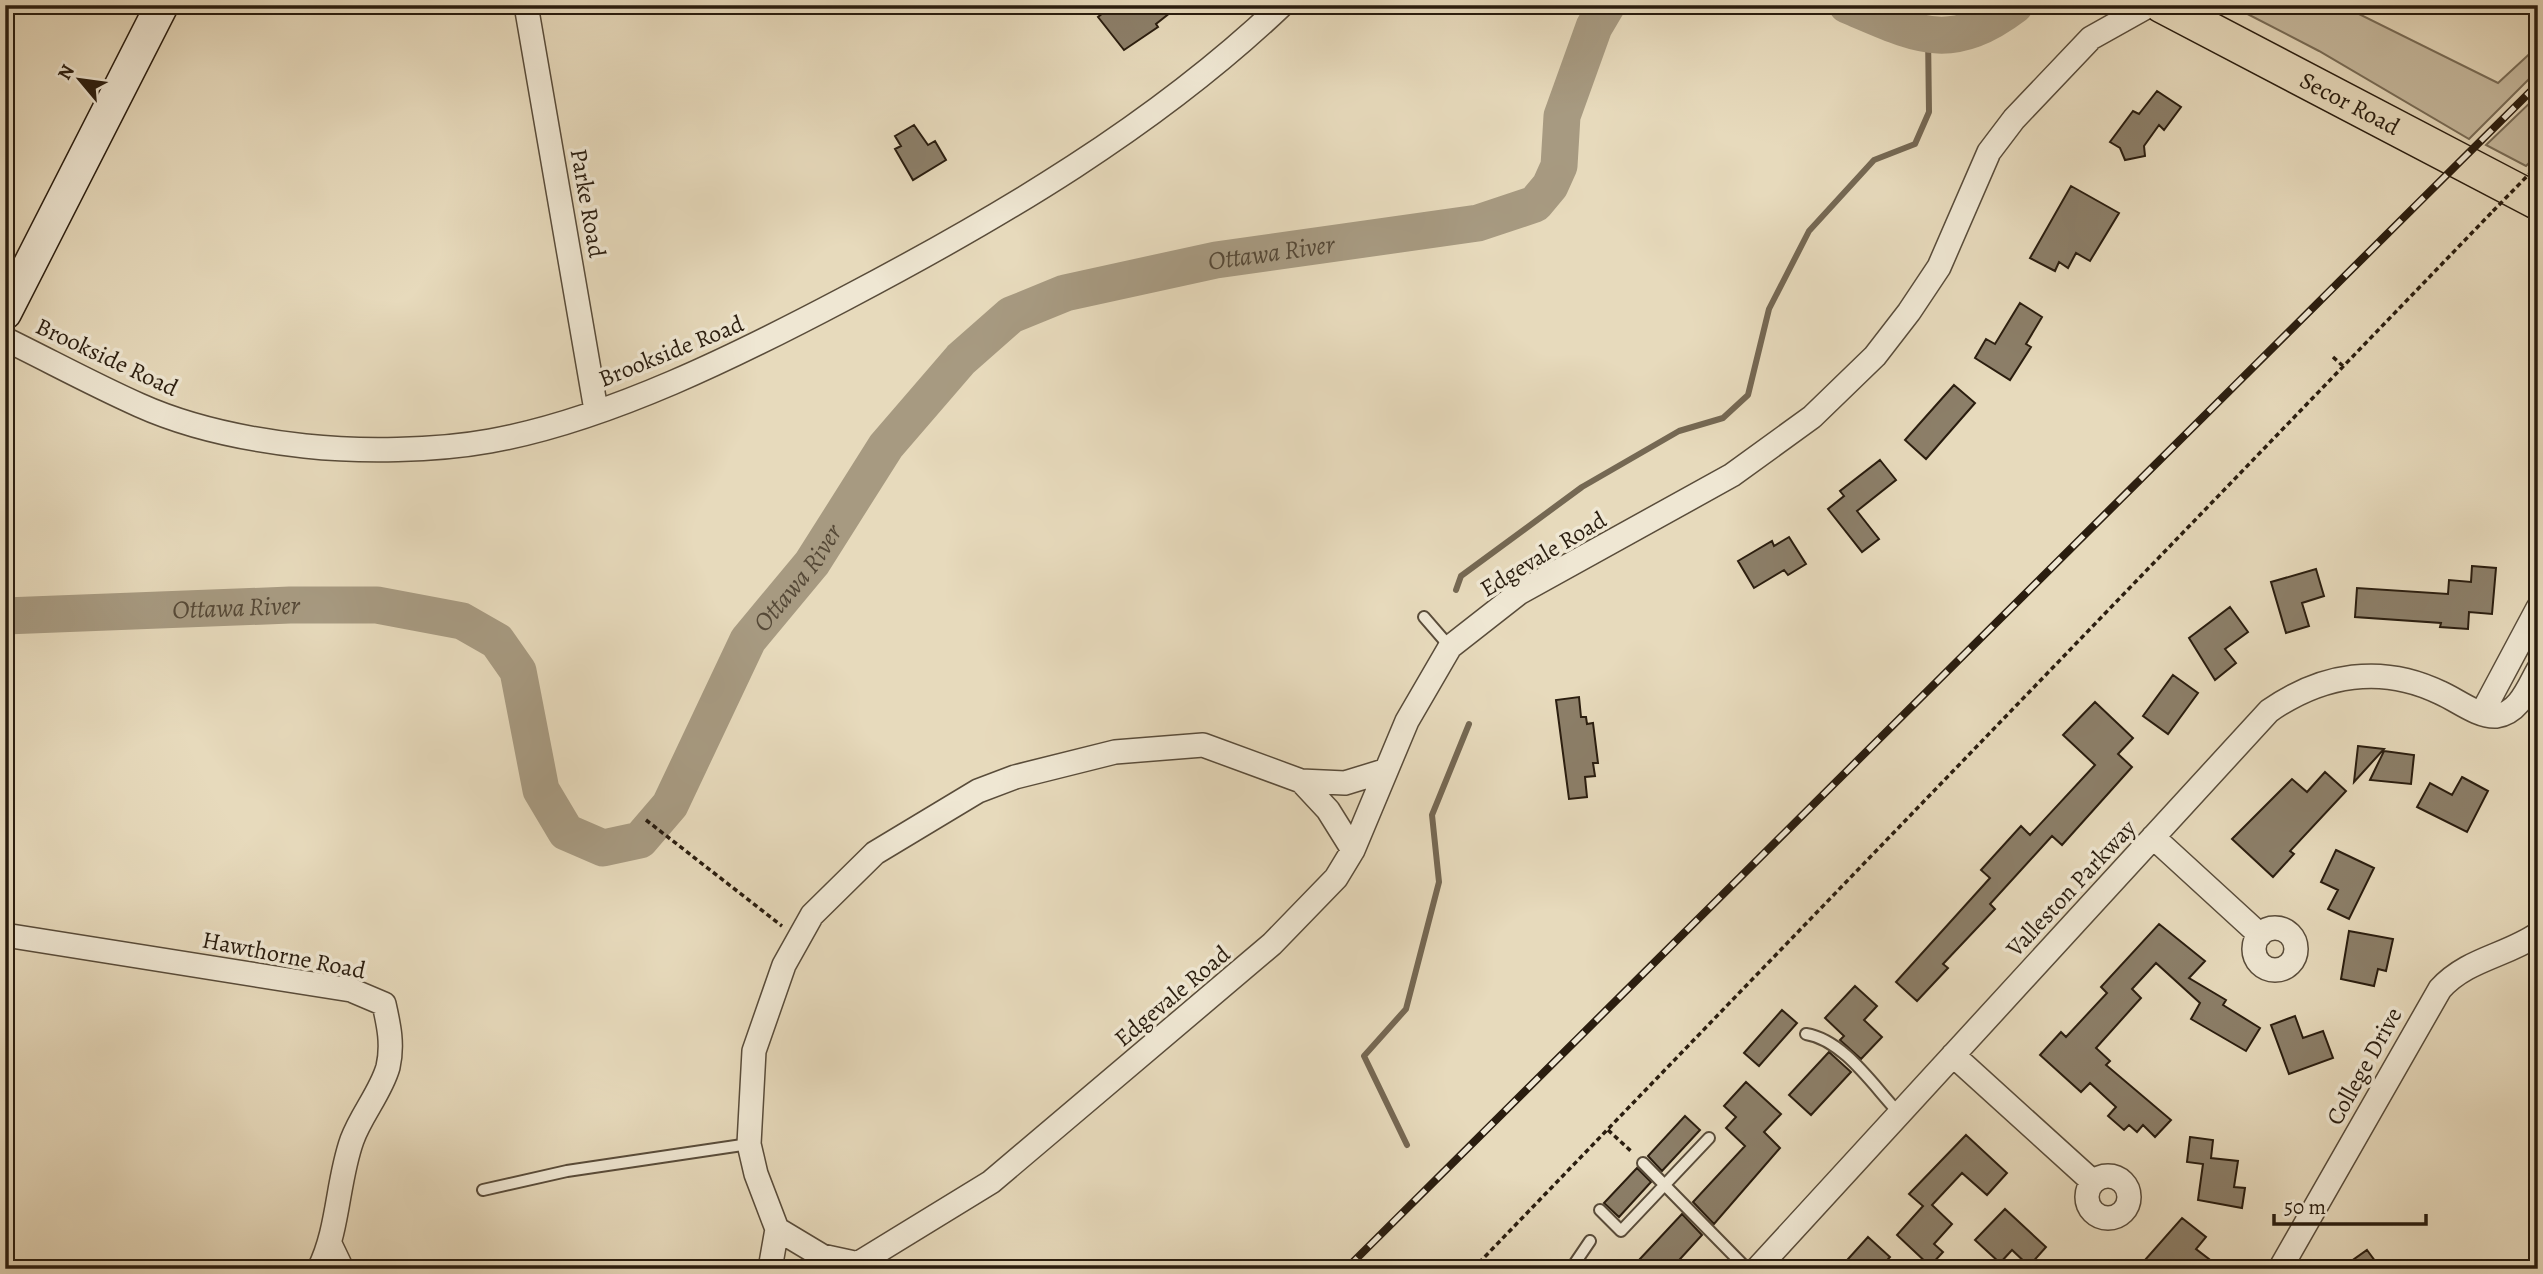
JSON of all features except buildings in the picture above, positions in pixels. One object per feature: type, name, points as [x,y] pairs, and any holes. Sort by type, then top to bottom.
[{"type":"main road","points":[[5,313],[162,5]]},
{"type":"main road","name":"Secor Road","points":[[2160,6],[2538,202]]},
{"type":"street","name":"Parke Road","points":[[526,5],[596,410]]},
{"type":"street","name":"Brookside Road","points":[[5,339],[142,407],[192,424],[308,446],[385,447],[488,441],[550,426],[685,377],[781,332],[934,251],[1081,161],[1191,85],[1282,5]]},
{"type":"street","name":"Edgevale Road","points":[[854,1266],[991,1182],[1202,1006],[1281,935],[1336,878],[1353,850],[1364,828],[1384,771],[1412,710],[1450,648],[1518,593],[1732,475],[1812,417],[1875,356],[1909,312],[1938,267],[1989,152],[2014,118],[2091,38],[2160,6]]},
{"type":"street","points":[[2538,608],[2482,713],[2495,716],[2519,704],[2538,670]]},
{"type":"street","name":"Valleston Parkway","points":[[1757,1269],[2269,711],[2287,698],[2328,681],[2363,675],[2401,679],[2438,691],[2482,713]]},
{"type":"street","points":[[770,1269],[777,1229],[756,1174],[749,1144],[754,1051],[784,965],[812,915],[875,853],[978,791],[1015,777],[1115,752],[1203,746],[1301,781],[1345,783],[1384,771]]},
{"type":"street","points":[[1301,781],[1328,810],[1353,850]]},
{"type":"street","points":[[2153,836],[2260,935]]},
{"type":"street","name":"College Drive","points":[[2280,1269],[2440,989],[2475,962],[2517,947],[2538,934]]},
{"type":"street","name":"Hawthorne Road","points":[[5,935],[351,990],[384,1004],[391,1039],[387,1069],[353,1137],[335,1205],[331,1246],[319,1269]]},
{"type":"street","points":[[1953,1055],[2093,1182]]},
{"type":"street","points":[[777,1229],[822,1256],[854,1266]]},
{"type":"street","points":[[331,1246],[342,1269]]},
{"type":"lane","points":[[1424,617],[1450,648]]},
{"type":"lane","points":[[1806,1034],[1817,1035],[1839,1050],[1899,1113]]},
{"type":"lane","points":[[1600,1210],[1621,1231],[1709,1138]]},
{"type":"lane","points":[[483,1190],[567,1171],[749,1144]]},
{"type":"lane","points":[[1643,1163],[1747,1269]]},
{"type":"lane","points":[[1571,1269],[1590,1241]]},
{"type":"path","points":[[1473,1269],[2538,166]]},
{"type":"path","points":[[2333,357],[2343,366]]},
{"type":"path","points":[[646,820],[798,940]]},
{"type":"path","points":[[1608,1130],[1643,1163]]},
{"type":"shaded area","points":[[2230,5],[2308,5],[2328,11],[2349,9],[2498,83],[2538,46],[2538,70],[2469,139],[2319,51]]},
{"type":"shaded area","points":[[2538,95],[2538,154],[2526,166],[2486,145]]},
{"type":"waterway","name":"Ottawa River","points":[[5,616],[290,605],[377,605],[462,621],[497,641],[518,671],[541,790],[566,832],[603,848],[640,840],[670,805],[748,640],[812,563],[886,446],[961,359],[1011,315],[1065,293],[1216,260],[1478,223],[1535,204],[1550,186],[1559,166],[1562,116],[1594,27],[1607,5]]},
{"type":"waterway","name":"Ottawa River","points":[[1847,5],[1893,24],[1932,35],[1951,35],[1971,30],[1992,21],[2015,5]]},
{"type":"waterway","points":[[1456,590],[1461,576],[1582,487],[1679,431],[1723,418],[1748,395],[1769,309],[1809,231],[1874,160],[1915,144],[1929,112],[1928,34]]},
{"type":"waterway","points":[[1407,1145],[1364,1056],[1406,1009],[1439,882],[1432,815],[1469,724]]},
{"type":"railway","points":[[1346,1269],[2538,84]]}]
